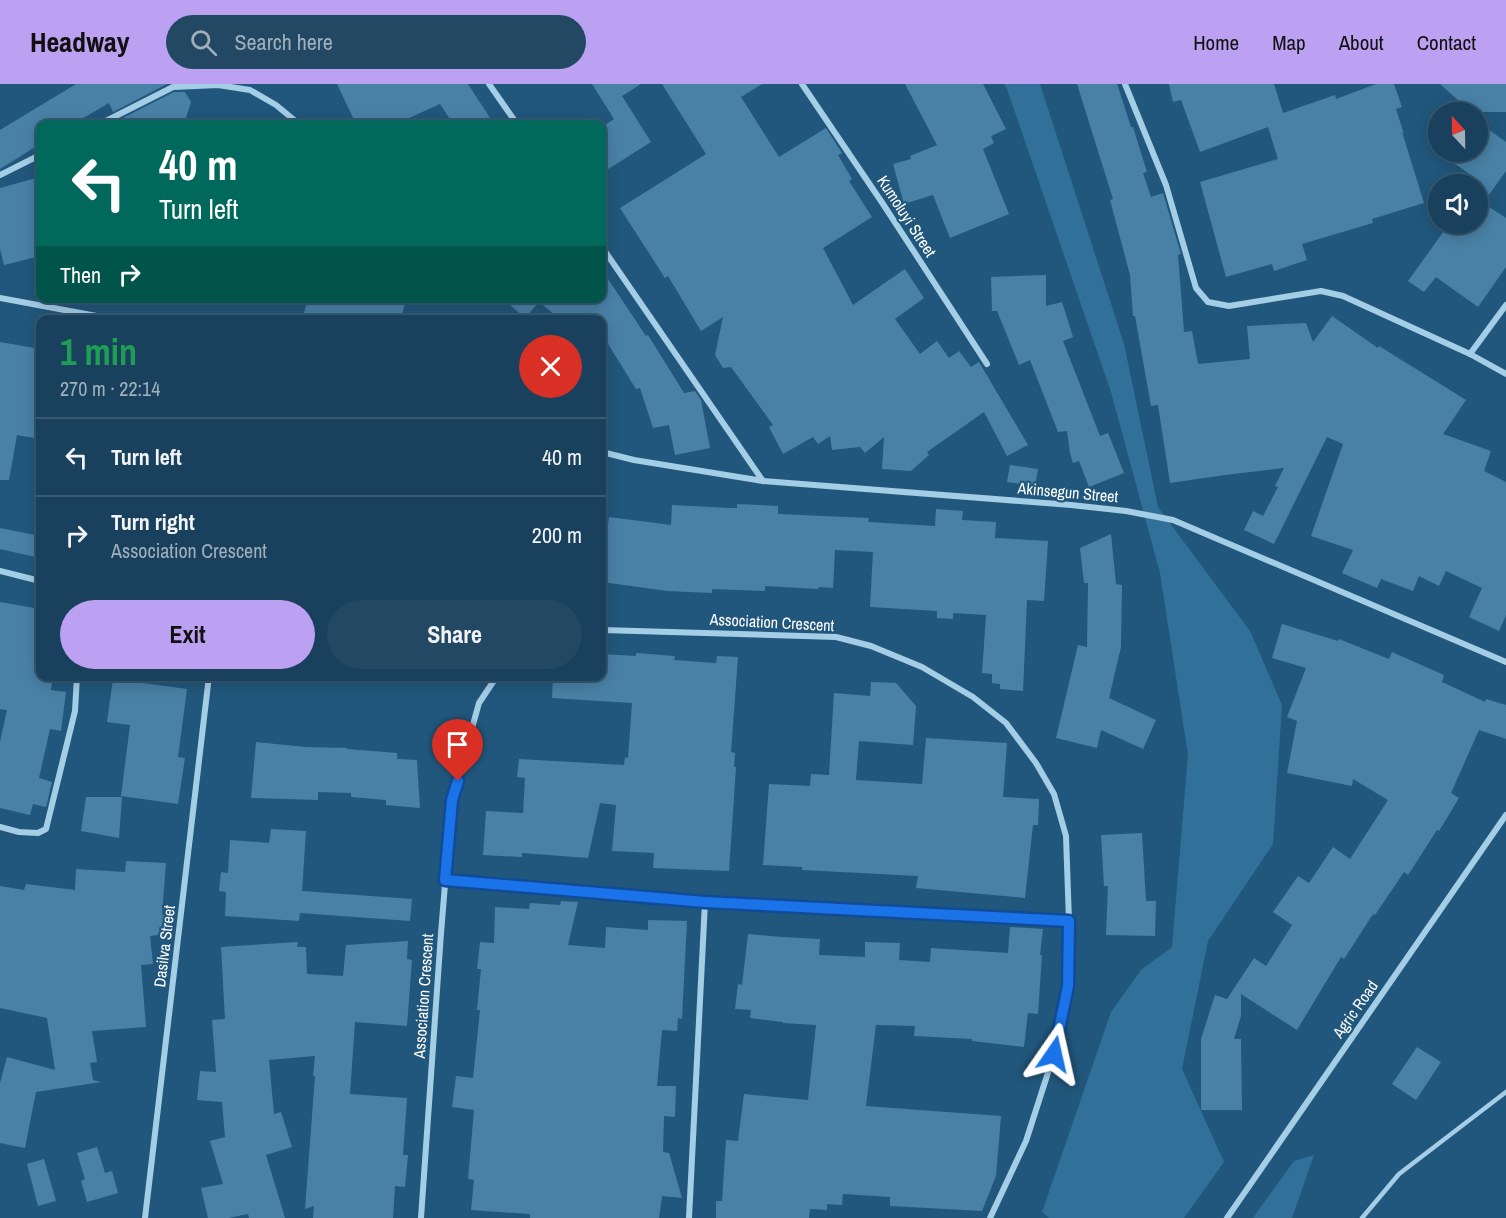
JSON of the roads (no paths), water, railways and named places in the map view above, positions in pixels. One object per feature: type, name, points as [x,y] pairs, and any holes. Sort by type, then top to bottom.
[{"type":"street","points":[[489,84],[514,120]]},
{"type":"street","name":"Kumoluyi Street","points":[[802,84],[987,364]]},
{"type":"street","points":[[1125,84],[1166,185],[1196,288],[1208,302],[1229,306],[1321,291],[1343,296],[1470,354],[1506,374]]},
{"type":"street","points":[[108,120],[173,87],[218,85],[250,90],[276,105],[294,120]]},
{"type":"street","points":[[0,175],[36,156]]},
{"type":"street","points":[[606,253],[763,481]]},
{"type":"street","points":[[0,298],[91,315]]},
{"type":"street","points":[[1470,354],[1506,305]]},
{"type":"street","name":"Akinsegun Street","points":[[606,453],[634,460],[763,481],[1071,505],[1126,511],[1173,520],[1506,662]]},
{"type":"street","points":[[0,571],[36,580]]},
{"type":"street","name":"Association Crescent","points":[[606,630],[836,637],[871,646],[922,667],[973,697],[1006,723],[1036,763],[1053,794],[1066,836],[1069,921],[1068,986],[1054,1054],[1026,1142],[990,1218]]},
{"type":"street","points":[[0,827],[19,832],[38,833],[46,829],[75,711],[77,681]]},
{"type":"street","name":"Dasilva Street","points":[[146,1218],[208,681]]},
{"type":"street","name":"Association Crescent","points":[[421,1218],[452,800],[479,703],[494,681]]},
{"type":"street","name":"Agric Road","points":[[1227,1218],[1506,815]]},
{"type":"street","points":[[445,880],[705,902],[1069,921]]},
{"type":"street","points":[[689,1218],[705,902]]},
{"type":"lane","points":[[1362,1218],[1399,1174],[1506,1092]]}]
